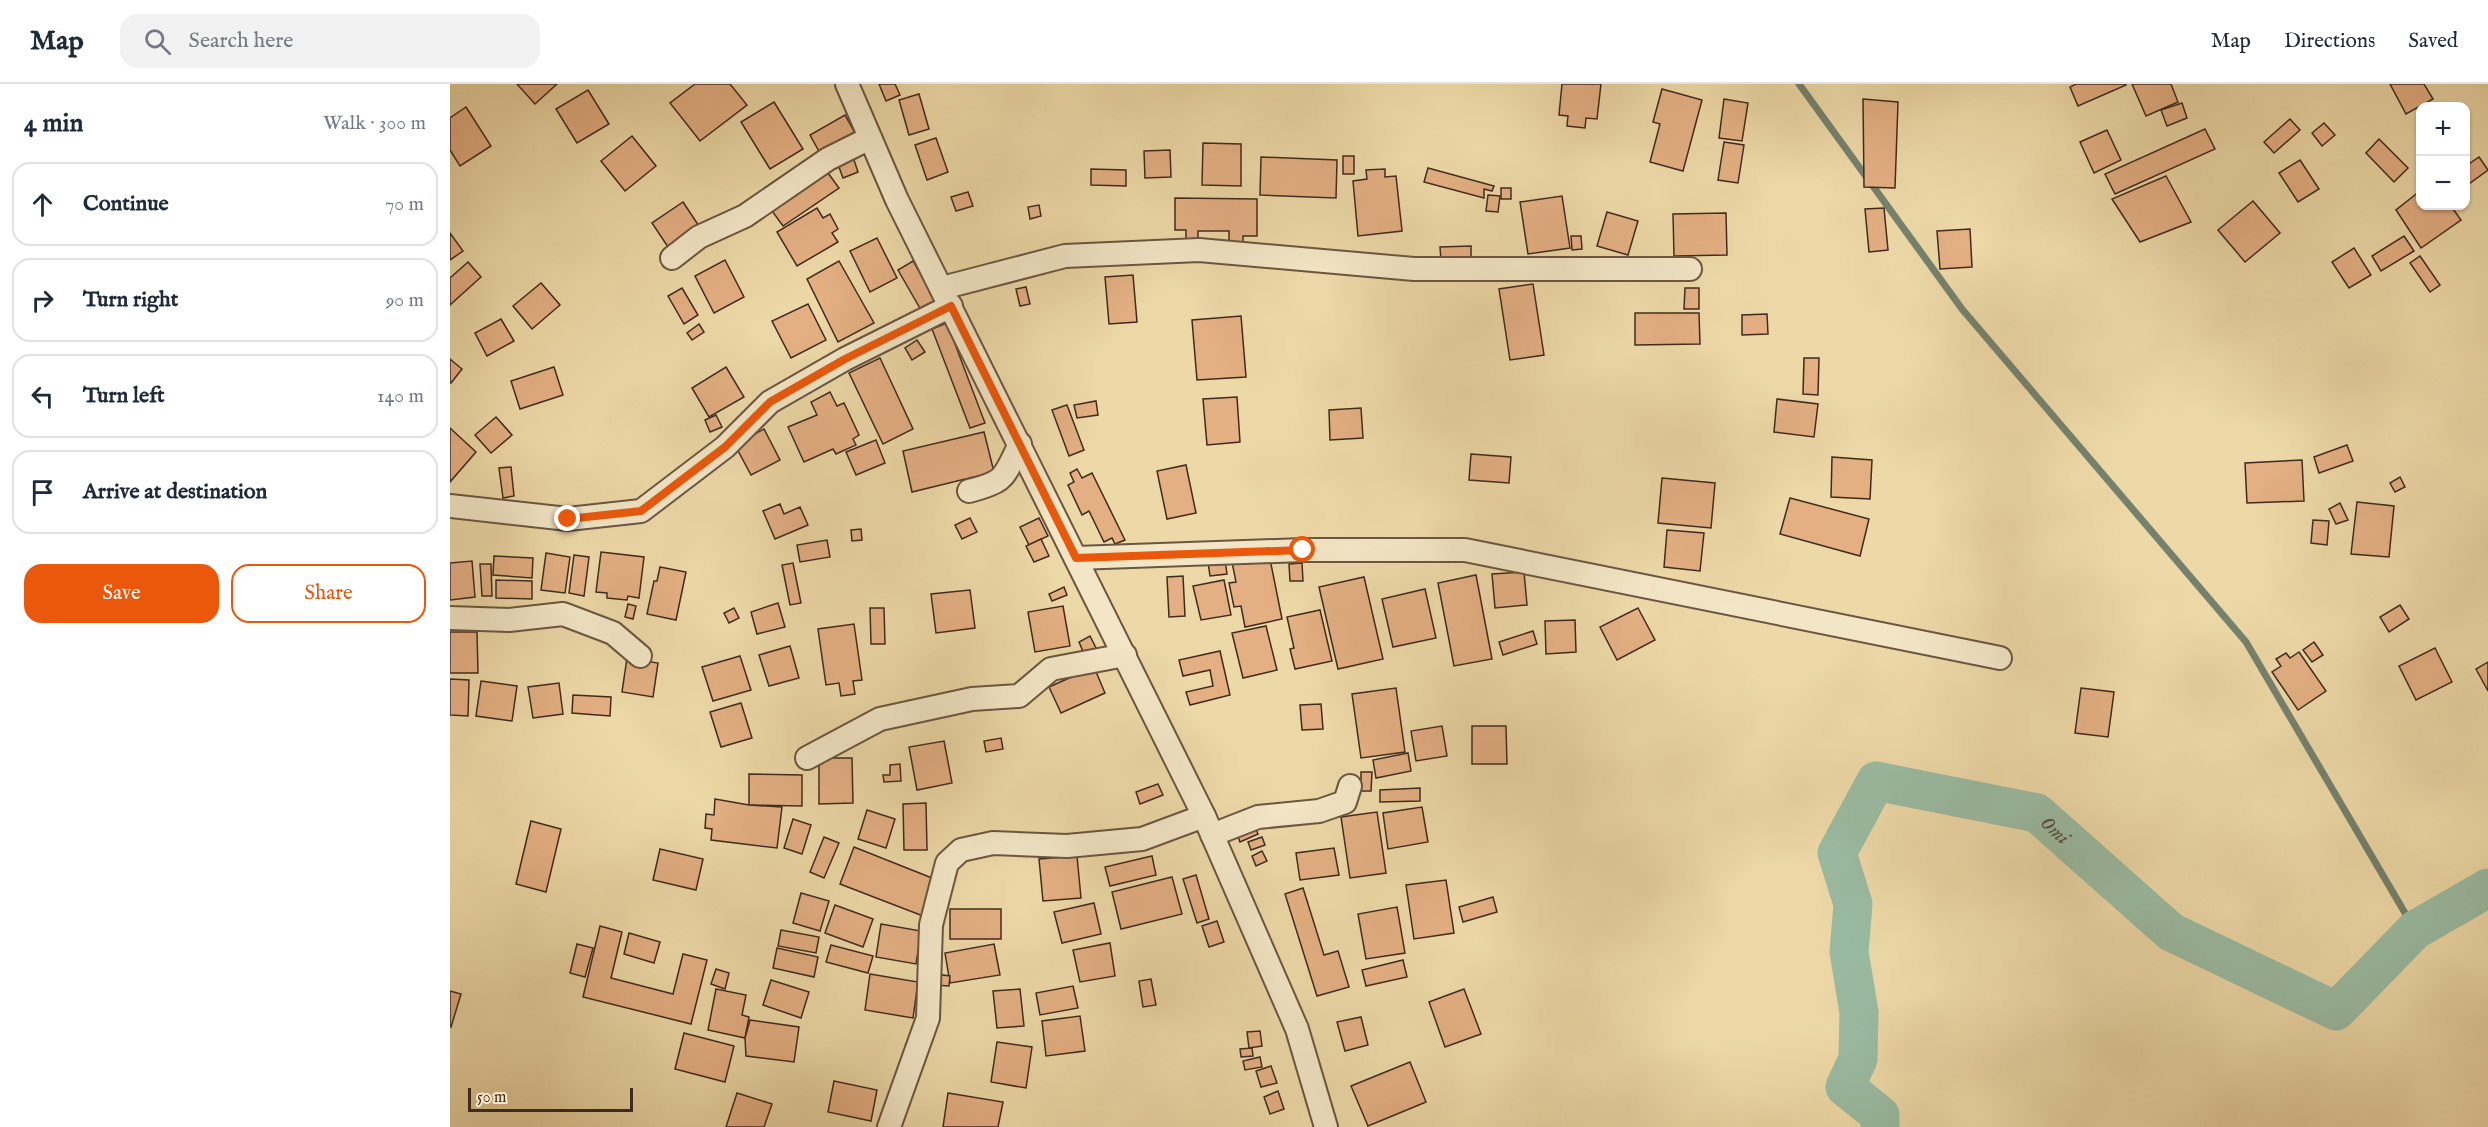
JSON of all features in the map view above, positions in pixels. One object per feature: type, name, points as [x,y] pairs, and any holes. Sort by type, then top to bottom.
[{"type":"street","points":[[847,84],[897,200],[1208,826],[1297,1029],[1326,1127]]},
{"type":"street","points":[[672,258],[699,237],[745,216],[828,159],[870,138]]},
{"type":"street","points":[[450,506],[568,519],[641,511],[725,447],[770,402],[946,297],[1065,256],[1199,250],[1414,269],[1690,269]]},
{"type":"street","points":[[969,491],[995,484],[1004,475],[1020,444]]},
{"type":"street","points":[[1076,558],[1303,550],[1465,550],[2000,658]]},
{"type":"street","points":[[450,618],[509,620],[562,614],[613,633],[639,656]]},
{"type":"street","points":[[807,758],[880,719],[972,699],[1019,696],[1051,669],[1125,656]]},
{"type":"street","points":[[889,1127],[928,1018],[931,925],[947,863],[961,850],[993,843],[1067,846],[1142,839],[1258,817],[1319,811],[1345,802],[1350,786]]},
{"type":"building","points":[[517,84],[557,84],[535,104]]},
{"type":"building","points":[[695,84],[730,84],[747,105],[700,141],[670,103]]},
{"type":"building","points":[[879,84],[895,84],[900,95],[886,101]]},
{"type":"building","points":[[1562,84],[1601,84],[1597,119],[1586,118],[1585,128],[1567,126],[1568,116],[1559,115]]},
{"type":"building","points":[[2076,84],[2126,85],[2078,106],[2070,87]]},
{"type":"building","points":[[2132,84],[2171,84],[2178,102],[2146,116]]},
{"type":"building","points":[[2390,84],[2424,84],[2433,99],[2428,102],[2416,102],[2416,108],[2406,114]]},
{"type":"building","points":[[1662,89],[1702,100],[1683,171],[1650,162],[1660,124],[1653,122]]},
{"type":"building","points":[[588,90],[609,124],[577,143],[556,109]]},
{"type":"building","points":[[919,94],[929,129],[909,135],[899,100]]},
{"type":"building","points":[[1724,99],[1748,103],[1742,141],[1719,138]]},
{"type":"building","points":[[1863,99],[1898,102],[1895,188],[1864,187]]},
{"type":"building","points":[[774,102],[803,149],[770,169],[741,122]]},
{"type":"building","points":[[2182,103],[2187,118],[2167,126],[2161,110]]},
{"type":"building","points":[[466,107],[491,146],[460,166],[450,150],[450,118]]},
{"type":"building","points":[[845,115],[856,135],[821,155],[810,135]]},
{"type":"building","points":[[2290,119],[2300,130],[2274,153],[2264,142]]},
{"type":"building","points":[[2324,123],[2335,135],[2322,146],[2312,133]]},
{"type":"building","points":[[2205,129],[2215,149],[2115,194],[2105,174]]},
{"type":"building","points":[[2107,130],[2121,160],[2094,173],[2080,142]]},
{"type":"building","points":[[632,136],[656,166],[625,191],[601,161]]},
{"type":"building","points":[[936,138],[948,172],[927,180],[915,145]]},
{"type":"building","points":[[2379,139],[2408,168],[2394,182],[2366,153]]},
{"type":"building","points":[[1724,142],[1744,145],[1738,183],[1718,180]]},
{"type":"building","points":[[1203,143],[1241,144],[1241,186],[1202,185]]},
{"type":"building","points":[[1170,150],[1171,177],[1145,178],[1144,151]]},
{"type":"building","points":[[852,154],[858,172],[843,178],[836,159]]},
{"type":"building","points":[[1343,156],[1354,156],[1354,174],[1343,174]]},
{"type":"building","points":[[1261,157],[1337,160],[1336,198],[1260,195]]},
{"type":"building","points":[[2479,157],[2488,170],[2470,183],[2470,163]]},
{"type":"building","points":[[2300,160],[2319,189],[2298,202],[2279,173]]},
{"type":"building","points":[[1428,168],[1494,186],[1492,191],[1484,189],[1484,198],[1424,182]]},
{"type":"building","points":[[1091,169],[1126,170],[1126,186],[1091,185]]},
{"type":"building","points":[[1385,169],[1385,177],[1396,176],[1402,231],[1358,236],[1353,181],[1367,179],[1366,170]]},
{"type":"building","points":[[828,173],[839,188],[783,226],[772,211]]},
{"type":"building","points":[[2166,176],[2191,222],[2140,242],[2112,199]]},
{"type":"building","points":[[1501,188],[1511,188],[1511,199],[1501,199]]},
{"type":"building","points":[[968,192],[973,206],[956,211],[951,197]]},
{"type":"building","points":[[2416,194],[2416,210],[2454,210],[2461,220],[2421,248],[2396,210]]},
{"type":"building","points":[[1488,195],[1500,196],[1498,212],[1486,211]]},
{"type":"building","points":[[1562,196],[1570,248],[1528,254],[1520,202]]},
{"type":"building","points":[[1175,198],[1257,199],[1257,236],[1243,236],[1243,244],[1229,243],[1229,231],[1198,231],[1198,240],[1186,240],[1186,230],[1175,230]]},
{"type":"building","points":[[2253,201],[2280,233],[2245,262],[2218,230]]},
{"type":"building","points":[[683,202],[701,229],[670,250],[652,223]]},
{"type":"building","points":[[1039,205],[1041,216],[1030,219],[1028,207]]},
{"type":"building","points":[[817,208],[823,218],[830,214],[838,229],[832,233],[838,242],[797,266],[777,232]]},
{"type":"building","points":[[1884,208],[1888,250],[1869,252],[1865,209]]},
{"type":"building","points":[[1607,212],[1638,221],[1628,255],[1597,246]]},
{"type":"building","points":[[1726,213],[1727,255],[1674,256],[1673,214]]},
{"type":"building","points":[[1970,229],[1972,267],[1940,269],[1937,231]]},
{"type":"building","points":[[450,233],[463,251],[450,260]]},
{"type":"building","points":[[1571,236],[1581,236],[1582,249],[1572,250]]},
{"type":"building","points":[[2404,236],[2414,251],[2381,271],[2372,256]]},
{"type":"building","points":[[877,238],[897,278],[870,292],[850,251]]},
{"type":"building","points":[[1471,246],[1471,260],[1441,260],[1440,247]]},
{"type":"building","points":[[2354,248],[2371,275],[2349,288],[2332,262]]},
{"type":"building","points":[[2420,256],[2440,285],[2430,292],[2410,263]]},
{"type":"building","points":[[725,260],[744,297],[714,313],[695,276]]},
{"type":"building","points":[[839,261],[874,323],[838,342],[807,279]]},
{"type":"building","points":[[913,261],[936,301],[921,310],[898,270]]},
{"type":"building","points":[[468,262],[481,277],[450,305],[450,278]]},
{"type":"building","points":[[1133,275],[1137,322],[1109,324],[1105,277]]},
{"type":"building","points":[[541,283],[560,305],[532,329],[513,306]]},
{"type":"building","points":[[1533,284],[1544,355],[1510,360],[1499,289]]},
{"type":"building","points":[[1026,287],[1030,304],[1020,306],[1016,289]]},
{"type":"building","points":[[682,288],[698,315],[684,324],[668,296]]},
{"type":"building","points":[[1685,288],[1699,288],[1699,309],[1684,309]]},
{"type":"building","points":[[808,304],[826,340],[791,358],[772,321]]},
{"type":"building","points":[[1635,313],[1699,313],[1700,344],[1635,345]]},
{"type":"building","points":[[1767,314],[1768,334],[1742,335],[1742,315]]},
{"type":"building","points":[[1241,316],[1246,377],[1197,380],[1192,320]]},
{"type":"building","points":[[501,319],[514,341],[487,356],[475,333]]},
{"type":"building","points":[[947,323],[985,423],[970,428],[932,329]]},
{"type":"building","points":[[699,324],[704,332],[692,340],[687,333]]},
{"type":"building","points":[[917,340],[925,352],[912,360],[905,348]]},
{"type":"building","points":[[880,358],[913,429],[883,444],[849,373]]},
{"type":"building","points":[[1804,358],[1819,358],[1818,395],[1803,394]]},
{"type":"building","points":[[450,359],[462,369],[451,383],[450,382]]},
{"type":"building","points":[[554,367],[563,395],[520,409],[511,381]]},
{"type":"building","points":[[726,367],[744,397],[709,417],[692,388]]},
{"type":"building","points":[[830,392],[837,406],[844,403],[859,435],[853,439],[856,445],[836,454],[833,449],[804,462],[788,427],[817,415],[811,402]]},
{"type":"building","points":[[1237,397],[1240,442],[1207,445],[1203,399]]},
{"type":"building","points":[[1777,399],[1818,404],[1814,437],[1774,432]]},
{"type":"building","points":[[1096,401],[1098,415],[1077,418],[1074,405]]},
{"type":"building","points":[[1067,405],[1084,450],[1069,456],[1052,410]]},
{"type":"building","points":[[1361,408],[1363,438],[1330,440],[1329,410]]},
{"type":"building","points":[[716,415],[722,427],[710,432],[705,420]]},
{"type":"building","points":[[496,417],[512,435],[491,453],[475,435]]},
{"type":"building","points":[[450,428],[476,452],[450,482]]},
{"type":"building","points":[[764,429],[780,460],[751,475],[735,445]]},
{"type":"building","points":[[984,432],[994,472],[912,492],[903,451]]},
{"type":"building","points":[[876,440],[885,463],[856,475],[846,452]]},
{"type":"building","points":[[2347,445],[2353,461],[2319,473],[2314,457]]},
{"type":"building","points":[[1471,454],[1511,457],[1509,483],[1469,480]]},
{"type":"building","points":[[1832,457],[1872,460],[1870,499],[1831,497]]},
{"type":"building","points":[[2302,460],[2304,501],[2247,503],[2245,463]]},
{"type":"building","points":[[1186,465],[1196,513],[1167,519],[1157,471]]},
{"type":"building","points":[[511,467],[514,496],[503,498],[499,468]]},
{"type":"building","points":[[1077,469],[1082,478],[1092,473],[1125,540],[1115,544],[1112,538],[1104,542],[1089,511],[1082,515],[1068,485],[1074,482],[1070,473]]},
{"type":"building","points":[[2400,477],[2405,487],[2395,492],[2390,483]]},
{"type":"building","points":[[1662,478],[1715,483],[1711,528],[1658,523]]},
{"type":"building","points":[[1790,498],[1869,519],[1860,556],[1780,534]]},
{"type":"building","points":[[2357,502],[2394,506],[2389,557],[2351,554]]},
{"type":"building","points":[[2340,503],[2348,520],[2336,524],[2329,509]]},
{"type":"building","points":[[780,504],[784,514],[800,507],[808,525],[775,539],[763,511]]},
{"type":"building","points":[[970,518],[977,532],[962,539],[955,525]]},
{"type":"building","points":[[1039,518],[1048,536],[1029,545],[1020,527]]},
{"type":"building","points":[[2313,520],[2329,521],[2327,545],[2311,543]]},
{"type":"building","points":[[861,529],[862,540],[852,541],[851,530]]},
{"type":"building","points":[[1667,530],[1704,533],[1700,571],[1664,567]]},
{"type":"building","points":[[1041,539],[1049,556],[1034,562],[1026,546]]},
{"type":"building","points":[[827,540],[830,557],[800,562],[797,545]]},
{"type":"building","points":[[601,552],[644,557],[639,598],[628,596],[627,600],[607,598],[607,593],[596,592]]},
{"type":"building","points":[[546,553],[570,557],[565,593],[541,590]]},
{"type":"building","points":[[1269,554],[1282,619],[1245,627],[1241,606],[1234,607],[1229,583],[1236,582],[1232,562]]},
{"type":"building","points":[[574,555],[589,557],[584,596],[569,593]]},
{"type":"building","points":[[494,556],[533,558],[532,578],[493,575]]},
{"type":"building","points":[[1225,560],[1227,574],[1210,576],[1208,562]]},
{"type":"building","points":[[472,561],[475,597],[450,600],[450,563]]},
{"type":"building","points":[[793,563],[801,603],[790,605],[782,565]]},
{"type":"building","points":[[1302,563],[1303,581],[1290,581],[1289,564]]},
{"type":"building","points":[[480,564],[491,564],[492,596],[482,596]]},
{"type":"building","points":[[660,567],[686,572],[676,620],[647,614],[654,581],[657,581]]},
{"type":"building","points":[[1524,572],[1527,605],[1495,608],[1492,574]]},
{"type":"building","points":[[1476,575],[1492,659],[1454,666],[1438,583]]},
{"type":"building","points":[[1183,576],[1185,616],[1169,617],[1167,577]]},
{"type":"building","points":[[1364,577],[1383,659],[1338,669],[1319,587]]},
{"type":"building","points":[[496,580],[532,581],[532,599],[496,598]]},
{"type":"building","points":[[1224,580],[1231,615],[1201,620],[1193,586]]},
{"type":"building","points":[[1064,587],[1067,595],[1052,601],[1049,594]]},
{"type":"building","points":[[1425,589],[1436,638],[1393,647],[1382,599]]},
{"type":"building","points":[[970,590],[975,628],[936,633],[931,594]]},
{"type":"building","points":[[778,603],[785,627],[757,634],[751,612]]},
{"type":"building","points":[[628,604],[636,606],[633,619],[625,617]]},
{"type":"building","points":[[2400,605],[2409,619],[2389,632],[2380,617]]},
{"type":"building","points":[[1063,606],[1070,646],[1035,652],[1028,612]]},
{"type":"building","points":[[734,608],[739,618],[729,623],[724,613]]},
{"type":"building","points":[[870,608],[884,608],[885,644],[871,644]]},
{"type":"building","points":[[1638,608],[1655,640],[1617,660],[1600,627]]},
{"type":"building","points":[[1320,610],[1332,661],[1295,669],[1290,649],[1294,648],[1287,617]]},
{"type":"building","points":[[1575,620],[1576,652],[1546,654],[1545,621]]},
{"type":"building","points":[[854,624],[862,680],[853,681],[855,694],[841,696],[839,683],[826,685],[818,629]]},
{"type":"building","points":[[1266,626],[1277,670],[1243,678],[1232,633]]},
{"type":"building","points":[[1533,631],[1537,644],[1503,655],[1499,642]]},
{"type":"building","points":[[450,632],[477,632],[478,673],[450,673]]},
{"type":"building","points":[[1090,636],[1097,650],[1085,656],[1079,642]]},
{"type":"building","points":[[2314,642],[2323,655],[2312,662],[2303,650]]},
{"type":"building","points":[[790,646],[799,678],[769,686],[759,655]]},
{"type":"building","points":[[2435,648],[2452,682],[2416,700],[2399,666]]},
{"type":"building","points":[[1220,651],[1230,695],[1190,705],[1186,692],[1213,686],[1210,670],[1183,676],[1179,660]]},
{"type":"building","points":[[2299,652],[2326,691],[2298,710],[2272,672],[2281,666],[2276,659],[2286,653],[2290,658]]},
{"type":"building","points":[[740,656],[751,690],[713,701],[702,667]]},
{"type":"building","points":[[627,658],[658,663],[653,697],[622,692]]},
{"type":"building","points":[[2488,662],[2488,691],[2476,669]]},
{"type":"building","points":[[1094,667],[1105,693],[1061,713],[1049,687]]},
{"type":"building","points":[[450,679],[469,680],[468,716],[450,715]]},
{"type":"building","points":[[481,681],[517,686],[512,721],[476,716]]},
{"type":"building","points":[[559,683],[563,714],[533,718],[528,687]]},
{"type":"building","points":[[1396,688],[1405,752],[1361,758],[1352,694]]},
{"type":"building","points":[[2081,688],[2114,692],[2108,737],[2075,733]]},
{"type":"building","points":[[573,695],[611,697],[610,716],[572,713]]},
{"type":"building","points":[[741,703],[752,738],[721,747],[710,712]]},
{"type":"building","points":[[1321,704],[1323,729],[1302,730],[1300,705]]},
{"type":"building","points":[[1442,726],[1447,756],[1416,761],[1411,731]]},
{"type":"building","points":[[1472,726],[1506,726],[1507,764],[1472,764]]},
{"type":"building","points":[[1001,738],[1003,749],[986,752],[984,741]]},
{"type":"building","points":[[944,741],[952,783],[917,790],[909,747]]},
{"type":"building","points":[[1408,753],[1411,771],[1376,778],[1373,760]]},
{"type":"building","points":[[819,758],[852,758],[853,803],[819,804]]},
{"type":"building","points":[[900,764],[901,781],[884,782],[883,775],[890,775],[890,765]]},
{"type":"building","points":[[1361,772],[1372,772],[1371,791],[1361,791]]},
{"type":"building","points":[[749,774],[802,775],[802,806],[749,805]]},
{"type":"building","points":[[1158,784],[1163,795],[1140,804],[1136,792]]},
{"type":"building","points":[[1420,788],[1420,801],[1380,802],[1380,790]]},
{"type":"building","points":[[715,799],[749,805],[782,807],[777,848],[711,840],[712,829],[705,828],[706,814],[714,815]]},
{"type":"building","points":[[926,803],[927,850],[904,850],[903,804]]},
{"type":"building","points":[[1422,807],[1428,842],[1388,849],[1383,813]]},
{"type":"building","points":[[867,810],[895,819],[886,848],[858,839]]},
{"type":"building","points":[[1377,812],[1386,873],[1350,878],[1341,817]]},
{"type":"building","points":[[793,819],[811,825],[802,854],[784,848]]},
{"type":"building","points":[[531,821],[561,829],[546,892],[516,884]]},
{"type":"building","points":[[1254,824],[1258,834],[1240,842],[1236,832]]},
{"type":"building","points":[[824,837],[839,843],[824,878],[810,872]]},
{"type":"building","points":[[1262,837],[1265,845],[1251,850],[1248,842]]},
{"type":"building","points":[[854,847],[937,880],[923,916],[840,884]]},
{"type":"building","points":[[1334,848],[1339,875],[1300,880],[1296,853]]},
{"type":"building","points":[[660,849],[703,859],[696,890],[653,880]]},
{"type":"building","points":[[1262,851],[1267,861],[1256,866],[1252,856]]},
{"type":"building","points":[[1077,856],[1081,898],[1043,901],[1039,859]]},
{"type":"building","points":[[1152,856],[1156,875],[1110,886],[1105,867]]},
{"type":"building","points":[[1196,875],[1209,919],[1197,923],[1183,879]]},
{"type":"building","points":[[1172,877],[1182,914],[1121,929],[1112,892]]},
{"type":"building","points":[[1446,880],[1454,933],[1414,939],[1406,885]]},
{"type":"building","points":[[1303,888],[1324,955],[1338,951],[1349,987],[1317,996],[1285,894]]},
{"type":"building","points":[[801,893],[829,901],[820,931],[793,923]]},
{"type":"building","points":[[1493,897],[1497,912],[1463,922],[1459,907]]},
{"type":"building","points":[[1094,903],[1101,934],[1062,943],[1054,912]]},
{"type":"building","points":[[835,905],[873,919],[863,947],[825,933]]},
{"type":"building","points":[[1397,907],[1405,953],[1366,959],[1358,914]]},
{"type":"building","points":[[950,909],[1001,909],[1001,939],[950,939]]},
{"type":"building","points":[[1217,921],[1224,942],[1209,947],[1202,926]]},
{"type":"building","points":[[881,924],[921,931],[916,964],[876,957]]},
{"type":"building","points":[[600,926],[622,932],[611,978],[673,994],[683,954],[707,960],[691,1024],[583,997]]},
{"type":"building","points":[[781,930],[819,937],[816,953],[778,946]]},
{"type":"building","points":[[629,933],[660,942],[654,963],[624,954]]},
{"type":"building","points":[[1110,943],[1115,976],[1080,982],[1073,950]]},
{"type":"building","points":[[577,944],[593,948],[585,977],[570,973]]},
{"type":"building","points":[[994,944],[1000,975],[950,983],[945,953]]},
{"type":"building","points":[[831,945],[873,956],[868,973],[826,962]]},
{"type":"building","points":[[777,948],[818,957],[814,977],[773,968]]},
{"type":"building","points":[[1403,960],[1407,977],[1366,986],[1362,970]]},
{"type":"building","points":[[716,969],[729,973],[725,989],[711,984]]},
{"type":"building","points":[[870,974],[918,982],[913,1018],[865,1010]]},
{"type":"building","points":[[935,974],[950,976],[949,986],[934,985]]},
{"type":"building","points":[[1151,979],[1156,1005],[1143,1007],[1139,981]]},
{"type":"building","points":[[771,980],[809,992],[801,1018],[763,1005]]},
{"type":"building","points":[[1073,986],[1078,1008],[1040,1015],[1036,993]]},
{"type":"building","points":[[716,989],[746,995],[742,1015],[749,1017],[745,1038],[708,1030]]},
{"type":"building","points":[[1020,989],[1024,1026],[997,1028],[993,991]]},
{"type":"building","points":[[1464,989],[1481,1034],[1445,1047],[1429,1002]]},
{"type":"building","points":[[450,991],[461,994],[451,1027],[450,1026]]},
{"type":"building","points":[[1080,1016],[1085,1051],[1046,1056],[1042,1021]]},
{"type":"building","points":[[1361,1017],[1368,1045],[1345,1051],[1337,1022]]},
{"type":"building","points":[[750,1020],[799,1027],[794,1062],[746,1056],[745,1038]]},
{"type":"building","points":[[1260,1031],[1262,1046],[1249,1048],[1247,1032]]},
{"type":"building","points":[[684,1033],[734,1046],[725,1082],[675,1069]]},
{"type":"building","points":[[997,1042],[1032,1047],[1026,1088],[991,1082]]},
{"type":"building","points":[[1252,1048],[1253,1056],[1241,1057],[1240,1049]]},
{"type":"building","points":[[1260,1057],[1262,1067],[1245,1070],[1243,1061]]},
{"type":"building","points":[[1410,1062],[1426,1102],[1368,1126],[1351,1086]]},
{"type":"building","points":[[1271,1066],[1277,1083],[1261,1087],[1256,1071]]},
{"type":"building","points":[[834,1081],[877,1090],[871,1121],[828,1112]]},
{"type":"building","points":[[1278,1091],[1284,1109],[1270,1114],[1264,1097]]},
{"type":"building","points":[[737,1093],[772,1104],[764,1127],[726,1127]]},
{"type":"building","points":[[948,1093],[1003,1102],[998,1127],[943,1127]]},
{"type":"waterway","points":[[1799,84],[1962,309],[2246,642],[2415,930]]},
{"type":"waterway","name":"Omi","points":[[1880,1127],[1880,1115],[1845,1087],[1858,1059],[1859,1012],[1849,952],[1853,904],[1837,853],[1876,781],[2037,813],[2171,932],[2336,1011],[2415,930],[2488,888]]},
{"type":"route","points":[[568,519],[641,511],[725,447],[770,402],[845,359],[951,306],[1076,558],[1303,550]]}]
